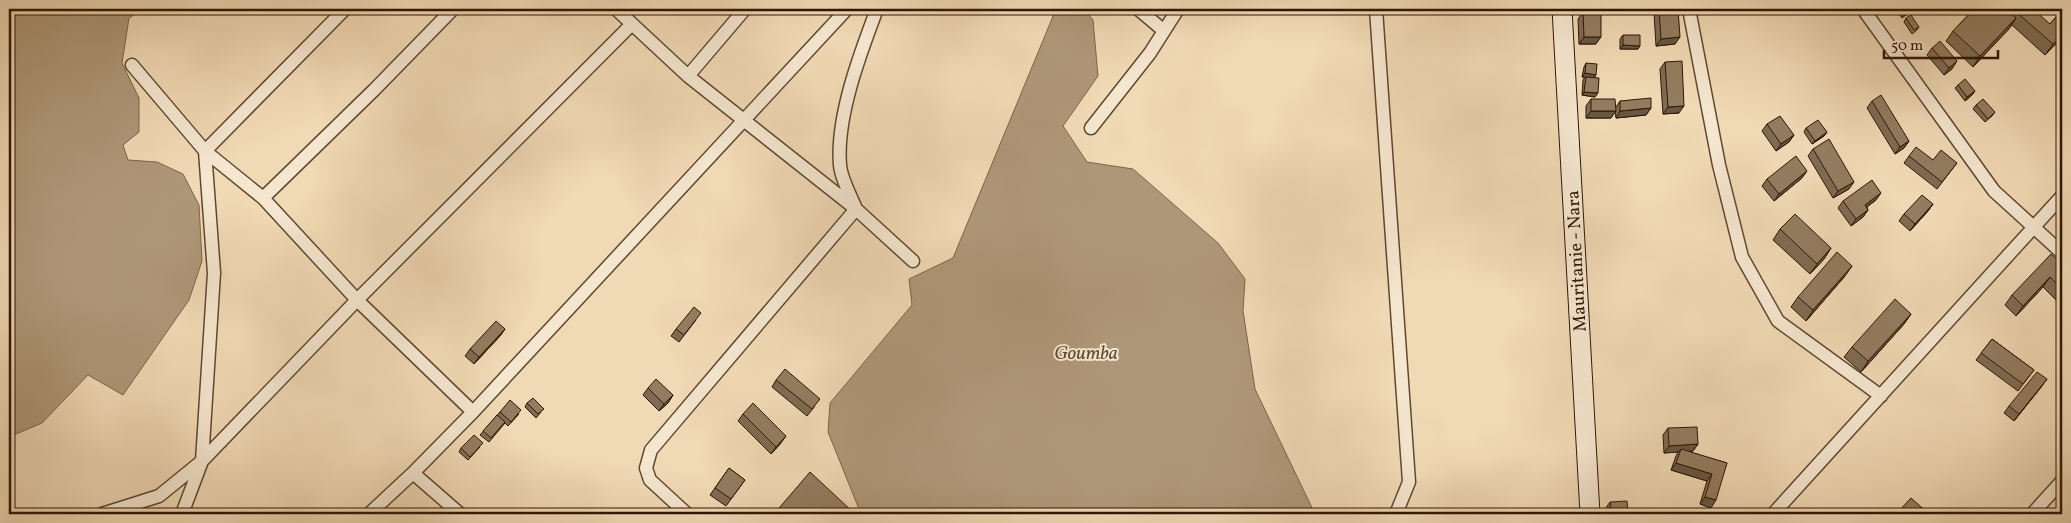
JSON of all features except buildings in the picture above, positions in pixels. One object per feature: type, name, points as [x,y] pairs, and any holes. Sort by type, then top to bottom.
[{"type":"main road","name":"Mauritanie - Nara","points":[[1562,9],[1590,514]]},
{"type":"street","points":[[182,514],[202,460],[214,273],[206,151],[345,9]]},
{"type":"street","points":[[264,198],[453,9]]},
{"type":"street","points":[[616,9],[688,76],[856,209],[913,261]]},
{"type":"street","points":[[688,76],[745,9]]},
{"type":"street","points":[[369,514],[473,412],[846,9]]},
{"type":"street","points":[[856,209],[840,167],[842,122],[865,41],[877,9]]},
{"type":"street","points":[[1138,9],[1163,30]]},
{"type":"street","points":[[1091,128],[1150,53],[1178,9]]},
{"type":"street","points":[[1376,9],[1409,482],[1396,514]]},
{"type":"street","points":[[1689,9],[1719,165],[1742,257],[1778,320],[1881,396]]},
{"type":"street","points":[[1863,9],[1994,191],[2062,253]]},
{"type":"street","points":[[102,514],[159,496],[202,460],[357,300],[632,24]]},
{"type":"street","points":[[132,65],[206,151],[264,198],[357,300],[473,412]]},
{"type":"street","points":[[1773,514],[2062,196]]},
{"type":"street","points":[[687,514],[650,480],[646,468],[651,450],[856,209]]},
{"type":"street","points":[[412,473],[460,514]]},
{"type":"street","points":[[2032,514],[2062,481]]},
{"type":"water","points":[[9,9],[143,9],[129,18],[122,63],[139,98],[139,132],[123,145],[128,160],[157,162],[183,174],[199,205],[202,261],[189,300],[123,395],[88,375],[42,423],[9,437]]},
{"type":"water","name":"Goumba","points":[[1056,9],[1084,9],[1093,20],[1098,76],[1063,126],[1087,162],[1133,169],[1218,243],[1245,279],[1243,311],[1255,389],[1315,514],[861,514],[828,432],[830,403],[912,305],[909,279],[953,258]]}]
